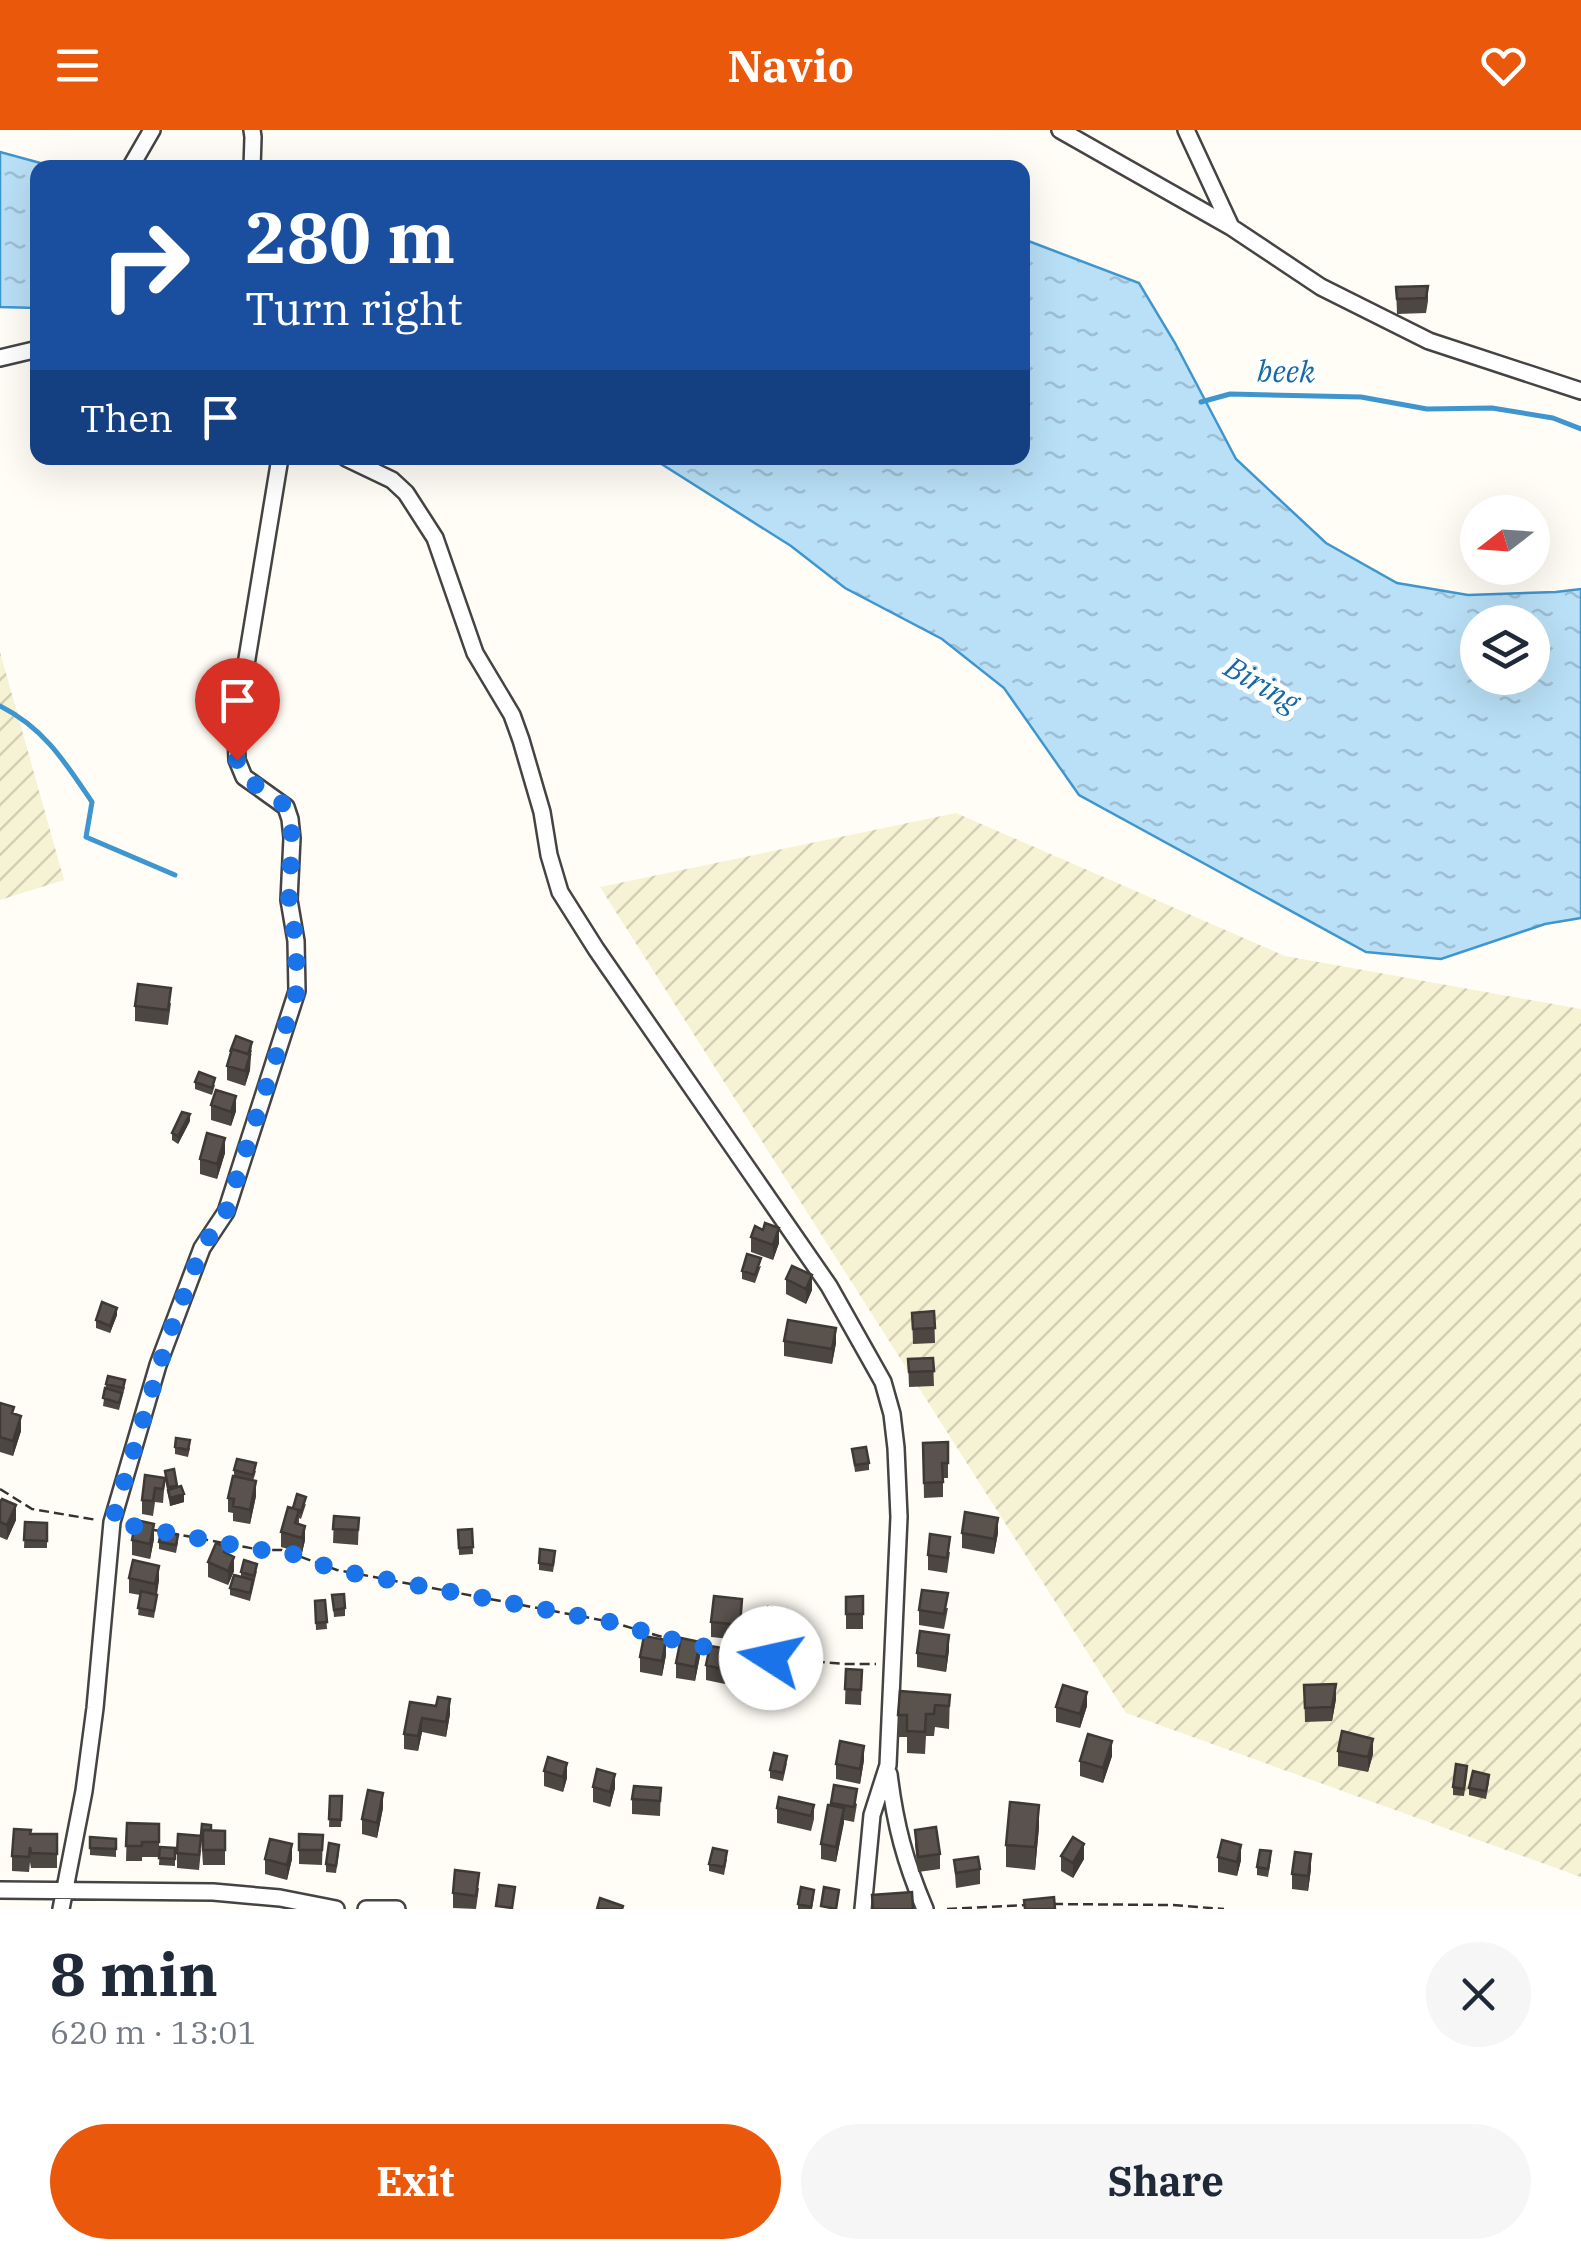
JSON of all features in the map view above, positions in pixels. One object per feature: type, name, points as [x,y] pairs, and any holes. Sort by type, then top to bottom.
[{"type":"street","points":[[135,160],[152,130]]},
{"type":"street","points":[[1060,130],[1230,226],[1321,287],[1430,342],[1581,391]]},
{"type":"street","points":[[1186,130],[1230,226]]},
{"type":"street","points":[[252,133],[252,160]]},
{"type":"street","points":[[0,358],[30,350]]},
{"type":"street","points":[[61,1909],[95,1708],[112,1522],[164,1349],[202,1248],[226,1212],[297,991],[296,941],[289,900],[290,819],[286,806],[244,777],[237,760],[236,734],[279,465]]},
{"type":"street","points":[[361,465],[392,480],[406,493],[435,538],[475,653],[512,715],[521,740],[560,892],[829,1286],[882,1382],[892,1414],[898,1500],[888,1764],[906,1864],[922,1903]]},
{"type":"street","points":[[882,1898],[863,1904],[872,1815],[888,1764]]},
{"type":"street","points":[[0,1890],[213,1892],[280,1898],[336,1909]]},
{"type":"street","points":[[901,1897],[922,1903]]},
{"type":"street","points":[[366,1909],[397,1909]]},
{"type":"path","points":[[0,1489],[32,1509],[112,1522]]},
{"type":"path","points":[[151,1529],[261,1550],[282,1550],[336,1570],[611,1622],[688,1644]]},
{"type":"path","points":[[721,1650],[844,1664],[892,1664]]},
{"type":"path","points":[[948,1909],[1026,1904]]},
{"type":"path","points":[[1045,1904],[1224,1909]]},
{"type":"shaded area","points":[[0,652],[64,880],[0,900]]},
{"type":"shaded area","points":[[956,813],[1285,956],[1581,1009],[1581,1877],[1126,1713],[600,887]]},
{"type":"water","points":[[0,152],[30,160],[30,308],[0,307]]},
{"type":"water","name":"Biring","points":[[1030,242],[1139,283],[1236,459],[1326,543],[1397,583],[1468,595],[1581,589],[1581,918],[1545,924],[1441,959],[1366,952],[1079,795],[1004,688],[942,639],[845,588],[791,546],[663,465],[1030,465]]},
{"type":"building","points":[[1428,286],[1426,298],[1397,299],[1396,287]]},
{"type":"building","points":[[138,984],[171,988],[168,1010],[135,1006]]},
{"type":"building","points":[[236,1036],[252,1042],[248,1054],[232,1049],[230,1052]]},
{"type":"building","points":[[232,1049],[250,1055],[245,1071],[227,1066]]},
{"type":"building","points":[[199,1072],[215,1078],[212,1088],[195,1082]]},
{"type":"building","points":[[216,1090],[236,1096],[231,1112],[211,1105]]},
{"type":"building","points":[[182,1112],[190,1114],[178,1136],[172,1133]]},
{"type":"building","points":[[207,1133],[225,1138],[217,1164],[200,1159]]},
{"type":"building","points":[[765,1223],[779,1228],[773,1245],[751,1237],[755,1226],[763,1230]]},
{"type":"building","points":[[747,1254],[761,1258],[755,1275],[742,1271]]},
{"type":"building","points":[[792,1266],[812,1275],[806,1289],[786,1279]]},
{"type":"building","points":[[102,1302],[117,1308],[110,1326],[96,1320]]},
{"type":"building","points":[[934,1311],[935,1328],[913,1329],[912,1313]]},
{"type":"building","points":[[788,1320],[836,1328],[832,1349],[784,1341]]},
{"type":"building","points":[[933,1358],[934,1371],[909,1372],[908,1359]]},
{"type":"building","points":[[108,1376],[125,1380],[123,1388],[106,1384]]},
{"type":"building","points":[[105,1388],[122,1393],[119,1403],[103,1398]]},
{"type":"building","points":[[0,1403],[14,1407],[12,1413],[21,1416],[13,1441],[0,1437]]},
{"type":"building","points":[[176,1438],[190,1440],[188,1450],[175,1447]]},
{"type":"building","points":[[948,1442],[948,1463],[942,1463],[943,1482],[924,1483],[923,1443]]},
{"type":"building","points":[[866,1447],[869,1463],[855,1465],[852,1449]]},
{"type":"building","points":[[237,1459],[256,1463],[253,1475],[234,1470]]},
{"type":"building","points":[[174,1469],[177,1486],[168,1487],[165,1471]]},
{"type":"building","points":[[145,1475],[165,1478],[163,1489],[155,1488],[153,1501],[142,1500]]},
{"type":"building","points":[[233,1476],[256,1481],[250,1510],[233,1506],[234,1499],[228,1498]]},
{"type":"building","points":[[181,1486],[184,1494],[170,1498],[168,1490]]},
{"type":"building","points":[[297,1494],[306,1497],[301,1512],[293,1508]]},
{"type":"building","points":[[2,1499],[16,1505],[7,1525],[0,1522]]},
{"type":"building","points":[[288,1507],[299,1510],[295,1523],[305,1526],[302,1538],[281,1532]]},
{"type":"building","points":[[965,1512],[998,1518],[994,1539],[962,1533]]},
{"type":"building","points":[[334,1516],[359,1518],[358,1530],[333,1529]]},
{"type":"building","points":[[136,1520],[154,1524],[150,1544],[132,1540]]},
{"type":"building","points":[[25,1522],[47,1523],[47,1541],[24,1540]]},
{"type":"building","points":[[472,1529],[473,1547],[459,1548],[458,1530]]},
{"type":"building","points":[[161,1531],[178,1535],[176,1545],[159,1542]]},
{"type":"building","points":[[930,1534],[950,1537],[947,1558],[928,1555]]},
{"type":"building","points":[[216,1543],[234,1557],[228,1571],[208,1562]]},
{"type":"building","points":[[540,1549],[555,1551],[553,1565],[539,1563]]},
{"type":"building","points":[[133,1560],[159,1566],[155,1584],[129,1578]]},
{"type":"building","points":[[244,1560],[257,1564],[254,1576],[241,1572]]},
{"type":"building","points":[[234,1575],[253,1580],[250,1593],[230,1588]]},
{"type":"building","points":[[922,1590],[948,1593],[944,1614],[919,1610]]},
{"type":"building","points":[[141,1591],[157,1595],[154,1611],[138,1608]]},
{"type":"building","points":[[344,1594],[345,1608],[334,1610],[332,1595]]},
{"type":"building","points":[[714,1596],[742,1599],[740,1625],[711,1622]]},
{"type":"building","points":[[863,1596],[863,1614],[846,1614],[846,1597]]},
{"type":"building","points":[[325,1600],[327,1622],[316,1623],[315,1601]]},
{"type":"building","points":[[768,1607],[787,1610],[785,1630],[765,1628]]},
{"type":"building","points":[[920,1631],[949,1635],[946,1657],[917,1653]]},
{"type":"building","points":[[644,1636],[666,1640],[662,1661],[640,1657]]},
{"type":"building","points":[[681,1638],[700,1642],[695,1667],[676,1663]]},
{"type":"building","points":[[710,1646],[729,1649],[725,1670],[706,1665]]},
{"type":"building","points":[[739,1653],[756,1656],[752,1678],[736,1676]]},
{"type":"building","points":[[846,1669],[862,1670],[861,1690],[845,1689]]},
{"type":"building","points":[[1336,1684],[1332,1707],[1305,1708],[1304,1685]]},
{"type":"building","points":[[1063,1685],[1087,1692],[1080,1714],[1056,1707]]},
{"type":"building","points":[[900,1691],[950,1695],[949,1706],[935,1705],[934,1714],[926,1714],[925,1732],[907,1731],[907,1715],[898,1715]]},
{"type":"building","points":[[438,1697],[450,1699],[446,1722],[422,1718],[418,1736],[404,1734],[410,1702],[436,1706]]},
{"type":"building","points":[[1342,1731],[1373,1739],[1368,1757],[1338,1751]]},
{"type":"building","points":[[1088,1734],[1112,1741],[1103,1768],[1080,1761]]},
{"type":"building","points":[[840,1741],[864,1746],[860,1769],[836,1764]]},
{"type":"building","points":[[774,1753],[787,1756],[783,1773],[770,1770]]},
{"type":"building","points":[[548,1757],[567,1763],[563,1777],[544,1771]]},
{"type":"building","points":[[1456,1764],[1467,1766],[1464,1789],[1453,1787]]},
{"type":"building","points":[[597,1769],[615,1774],[610,1792],[593,1787]]},
{"type":"building","points":[[1473,1771],[1489,1775],[1486,1791],[1469,1788]]},
{"type":"building","points":[[834,1785],[857,1789],[854,1807],[831,1803]]},
{"type":"building","points":[[634,1786],[661,1788],[660,1801],[632,1799]]},
{"type":"building","points":[[368,1790],[383,1793],[377,1823],[362,1819]]},
{"type":"building","points":[[330,1796],[342,1796],[341,1820],[329,1819]]},
{"type":"building","points":[[779,1797],[814,1805],[811,1816],[777,1808]]},
{"type":"building","points":[[1010,1802],[1039,1805],[1035,1847],[1006,1845]]},
{"type":"building","points":[[828,1805],[844,1808],[836,1847],[821,1844]]},
{"type":"building","points":[[127,1823],[159,1824],[159,1842],[126,1846]]},
{"type":"building","points":[[936,1827],[940,1854],[918,1857],[915,1830]]},
{"type":"building","points":[[14,1829],[31,1830],[30,1834],[57,1834],[57,1854],[31,1853],[30,1847],[29,1857],[12,1856]]},
{"type":"building","points":[[203,1830],[225,1831],[225,1850],[203,1850]]},
{"type":"building","points":[[178,1834],[201,1836],[199,1855],[177,1853]]},
{"type":"building","points":[[299,1834],[323,1835],[322,1850],[299,1850]]},
{"type":"building","points":[[90,1837],[116,1839],[116,1849],[90,1848]]},
{"type":"building","points":[[1073,1837],[1084,1844],[1073,1863],[1061,1856]]},
{"type":"building","points":[[270,1839],[292,1844],[287,1865],[265,1859]]},
{"type":"building","points":[[1222,1840],[1241,1845],[1237,1862],[1218,1857]]},
{"type":"building","points":[[329,1843],[339,1845],[336,1866],[326,1864]]},
{"type":"building","points":[[160,1847],[175,1848],[175,1859],[159,1858]]},
{"type":"building","points":[[713,1848],[727,1851],[724,1867],[709,1864]]},
{"type":"building","points":[[1260,1850],[1271,1851],[1268,1869],[1257,1867]]},
{"type":"building","points":[[1295,1852],[1311,1854],[1308,1876],[1292,1874]]},
{"type":"building","points":[[978,1857],[980,1869],[956,1873],[954,1860]]},
{"type":"building","points":[[455,1870],[479,1873],[476,1896],[453,1893]]},
{"type":"building","points":[[499,1885],[515,1887],[512,1908],[496,1906]]},
{"type":"building","points":[[801,1887],[814,1890],[811,1907],[798,1904]]},
{"type":"building","points":[[824,1887],[839,1890],[836,1909],[821,1906]]},
{"type":"building","points":[[912,1892],[913,1909],[873,1909],[872,1895]]},
{"type":"building","points":[[1054,1897],[1055,1909],[1025,1909],[1024,1900]]},
{"type":"building","points":[[600,1898],[623,1906],[622,1909],[597,1909]]},
{"type":"waterway","name":"beek","points":[[1201,402],[1230,394],[1361,397],[1427,409],[1492,408],[1553,418],[1581,429]]},
{"type":"waterway","points":[[0,706],[41,735],[92,802],[86,837],[175,875]]},
{"type":"route","points":[[237,760],[244,777],[286,806],[290,819],[289,900],[296,941],[297,991],[226,1212],[202,1248],[158,1365],[112,1522],[261,1550],[282,1550],[336,1570],[611,1622],[688,1644],[771,1658]]}]
